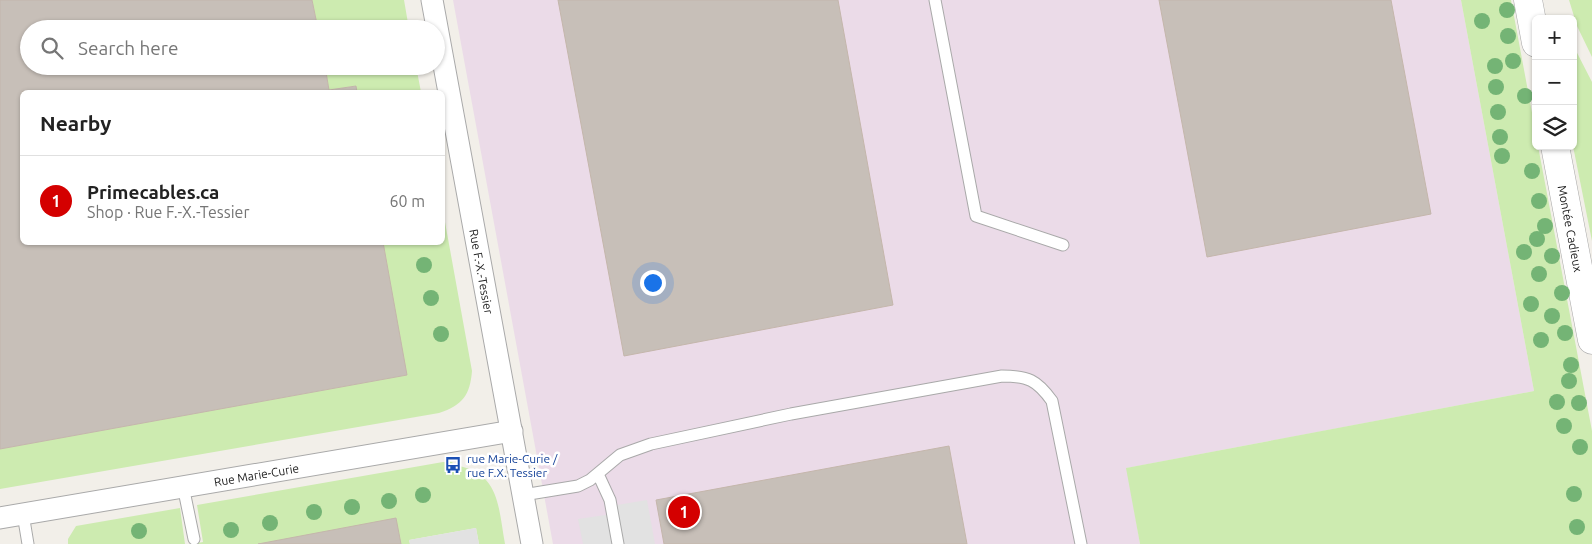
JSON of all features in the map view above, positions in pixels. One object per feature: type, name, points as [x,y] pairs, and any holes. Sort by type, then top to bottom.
[{"type":"street","name":"Rue F.-X.-Tessier","points":[[432,0],[436,20]]},
{"type":"street","points":[[1528,0],[1532,22]]},
{"type":"street","name":"Rue F.-X.-Tessier","points":[[445,70],[532,544]]},
{"type":"street","name":"Montée Cadieux","points":[[1556,150],[1592,340]]},
{"type":"street","name":"Rue Marie-Curie","points":[[0,518],[512,431]]},
{"type":"lane","points":[[935,0],[976,216],[1063,245]]},
{"type":"lane","points":[[523,495],[578,486],[598,474],[620,455],[651,444],[791,414],[1002,376],[1016,376],[1030,379],[1041,387],[1052,401],[1081,544]]},
{"type":"lane","points":[[598,474],[610,500],[618,544]]},
{"type":"lane","points":[[184,486],[194,539]]},
{"type":"lane","points":[[23,514],[28,544]]},
{"type":"shaded area","points":[[453,0],[1461,0],[1534,391],[1127,468],[1140,544],[553,544]]},
{"type":"shaded area","points":[[647,500],[655,544],[583,544],[578,519],[612,514],[611,506]]},
{"type":"shaded area","points":[[476,528],[479,544],[410,544],[409,540]]},
{"type":"green space","points":[[312,0],[404,0],[407,20],[316,20]]},
{"type":"green space","points":[[1461,0],[1511,0],[1532,113],[1532,150],[1539,150],[1592,431],[1592,544],[1140,544],[1126,468],[1534,391]]},
{"type":"green space","points":[[1569,0],[1592,0],[1592,57],[1577,26],[1577,15],[1574,15]]},
{"type":"green space","points":[[1577,53],[1592,82],[1592,241],[1574,150],[1577,150]]},
{"type":"green space","points":[[326,75],[418,75],[421,90],[356,90],[355,86],[329,90]]},
{"type":"green space","points":[[445,222],[472,371],[467,393],[454,406],[439,413],[0,489],[0,449],[406,375],[383,245],[445,245]]},
{"type":"green space","points":[[452,462],[454,465],[469,469],[489,483],[498,504],[505,544],[479,544],[476,528],[409,540],[410,544],[192,544],[203,542],[197,505]]},
{"type":"green space","points":[[180,508],[185,544],[68,544],[68,539],[76,526]]},
{"type":"building","points":[[0,0],[312,0],[316,20],[20,20],[20,75],[326,75],[329,90],[20,90],[20,245],[384,245],[407,375],[0,449]]},
{"type":"building","points":[[558,0],[838,0],[893,305],[624,356]]},
{"type":"building","points":[[1159,0],[1391,0],[1431,214],[1207,257]]},
{"type":"building","points":[[356,86],[357,90],[329,90]]},
{"type":"building","points":[[949,446],[967,544],[664,544],[656,500]]},
{"type":"building","points":[[396,518],[401,544],[258,544]]},
{"type":"place","name":"rue Marie-Curie / rue F.X. Tessier","points":[[453,465]]},
{"type":"place","name":"Primecables.ca","points":[[684,512]]}]
